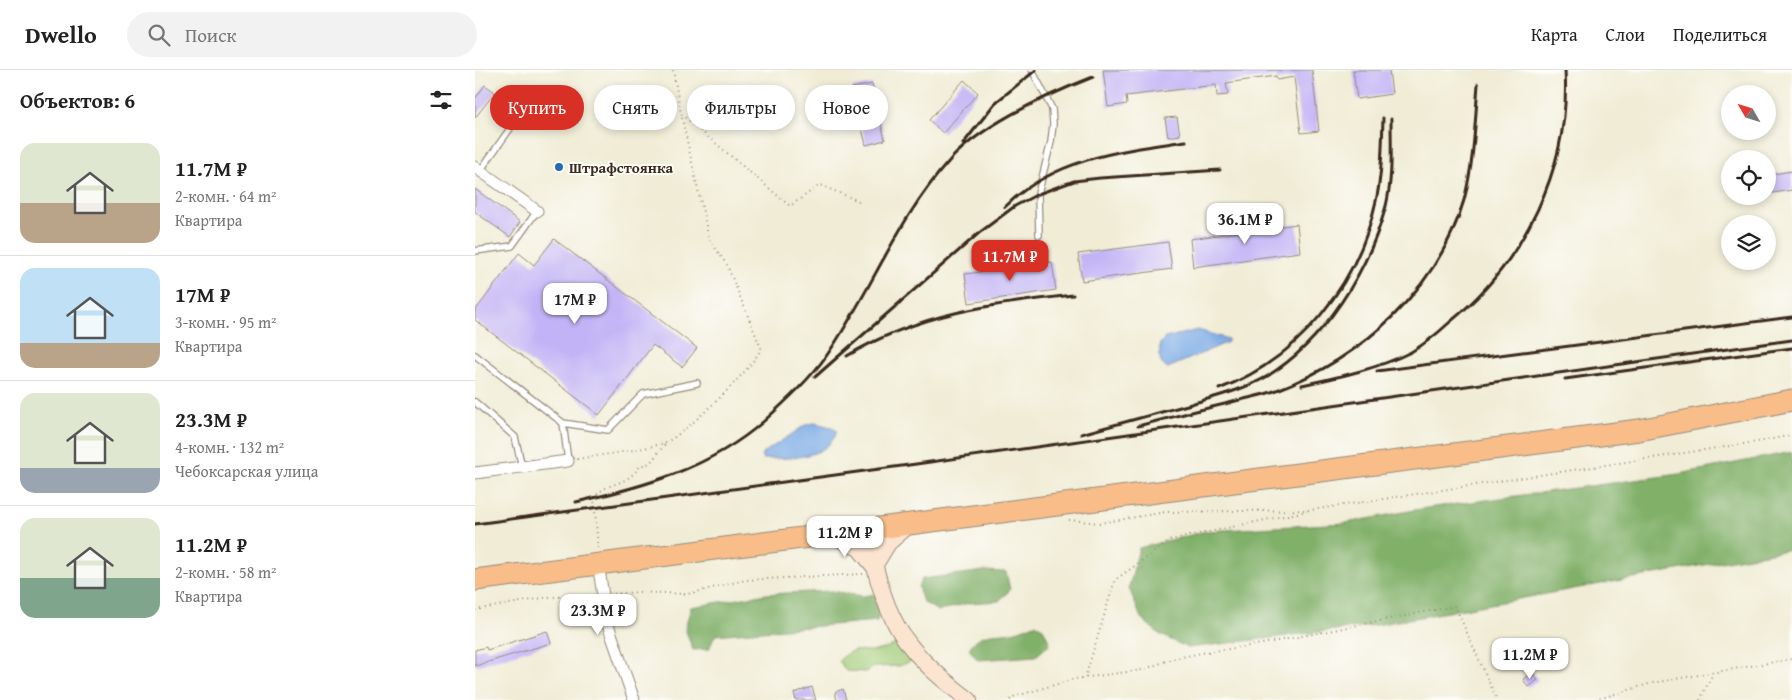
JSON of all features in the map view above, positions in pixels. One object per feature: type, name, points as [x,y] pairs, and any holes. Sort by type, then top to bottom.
[{"type":"highway","points":[[475,580],[866,528],[1639,430],[1792,400]]},
{"type":"street","points":[[478,169],[537,211]]},
{"type":"street","points":[[475,474],[568,461]]},
{"type":"street","points":[[875,570],[888,543],[911,523]]},
{"type":"street","points":[[866,528],[884,601],[907,644],[923,662],[969,700]]},
{"type":"street","points":[[830,533],[859,548],[875,570]]},
{"type":"street","points":[[598,563],[607,622],[634,700]]},
{"type":"lane","points":[[1032,70],[1052,109],[1053,124],[1051,142],[1038,194],[1039,235]]},
{"type":"lane","points":[[478,169],[509,130]]},
{"type":"lane","points":[[475,251],[512,246],[537,211]]},
{"type":"lane","points":[[475,355],[563,423],[608,430],[643,394],[697,383]]},
{"type":"lane","points":[[475,402],[515,436],[522,467]]},
{"type":"lane","points":[[563,423],[568,461]]},
{"type":"path","points":[[598,563],[594,498],[610,485],[623,483],[633,475],[639,466],[650,463],[666,443],[727,392],[759,357],[761,348],[727,265],[709,239],[673,70]]},
{"type":"path","points":[[681,114],[790,206],[820,186],[861,202]]},
{"type":"path","points":[[1085,679],[1115,580],[1171,540],[1311,510],[1792,435]]},
{"type":"path","points":[[568,461],[666,443]]},
{"type":"path","points":[[1061,519],[1100,523],[1166,512],[1311,510]]},
{"type":"path","points":[[475,610],[549,597],[639,592],[688,594],[745,580],[875,570]]},
{"type":"path","points":[[1010,700],[1013,697],[1074,680],[1142,670],[1172,659],[1262,644],[1455,606],[1497,700]]},
{"type":"path","points":[[1595,700],[1652,683],[1792,659]]},
{"type":"path","points":[[1700,700],[1713,673]]},
{"type":"green space","points":[[1792,452],[1792,549],[1376,625],[1188,648],[1159,634],[1141,618],[1129,588],[1139,548],[1206,531],[1346,523],[1420,509],[1679,474]]},
{"type":"green space","points":[[984,571],[1006,572],[1010,590],[999,601],[969,603],[938,611],[923,602],[918,587],[922,579]]},
{"type":"green space","points":[[831,591],[863,596],[877,594],[880,609],[877,621],[715,635],[709,649],[693,650],[685,628],[691,607],[767,594]]},
{"type":"green space","points":[[1035,624],[1043,628],[1050,644],[1036,656],[978,660],[969,649],[978,638],[990,634],[1016,631]]},
{"type":"green space","points":[[898,643],[907,651],[910,662],[899,666],[874,667],[866,672],[846,671],[839,661],[853,651],[879,650]]},
{"type":"water","points":[[1198,330],[1228,339],[1228,342],[1168,368],[1162,364],[1160,343],[1165,338]]},
{"type":"water","points":[[815,423],[831,427],[837,431],[825,447],[806,456],[764,459],[761,457],[763,453],[807,424]]},
{"type":"building","points":[[1103,70],[1312,70],[1319,131],[1301,133],[1294,77],[1277,80],[1276,76],[1226,83],[1228,95],[1217,96],[1216,85],[1126,96],[1127,104],[1108,107]]},
{"type":"building","points":[[1353,70],[1389,70],[1392,94],[1357,99]]},
{"type":"building","points":[[964,80],[978,93],[943,133],[929,120]]},
{"type":"building","points":[[485,85],[490,88],[490,98],[475,118],[475,99]]},
{"type":"building","points":[[1177,117],[1180,135],[1168,137],[1165,118]]},
{"type":"building","points":[[862,130],[883,130],[885,140],[866,145]]},
{"type":"building","points":[[1792,171],[1792,190],[1776,193],[1776,174]]},
{"type":"building","points":[[475,189],[520,222],[510,237],[475,212]]},
{"type":"building","points":[[1297,224],[1300,252],[1193,267],[1190,239]]},
{"type":"building","points":[[554,239],[697,348],[682,367],[653,345],[599,415],[475,320],[475,311],[519,253],[534,265]]},
{"type":"building","points":[[1168,242],[1172,269],[1082,281],[1078,254]]},
{"type":"building","points":[[1052,262],[1056,290],[969,303],[965,274]]},
{"type":"building","points":[[547,631],[551,643],[475,666],[475,650],[486,647],[487,650]]},
{"type":"building","points":[[1532,672],[1538,680],[1528,687],[1523,679]]},
{"type":"building","points":[[812,687],[816,700],[796,700],[794,693]]},
{"type":"building","points":[[843,689],[846,700],[837,700],[835,692]]},
{"type":"railway","points":[[963,144],[995,103],[1036,70]]},
{"type":"railway","points":[[1302,385],[1371,368],[1411,352],[1450,322],[1476,298],[1500,271],[1520,241],[1537,210],[1551,177],[1560,142],[1565,106],[1565,70]]},
{"type":"railway","points":[[576,502],[626,490],[675,474],[722,451],[764,421],[789,398],[827,355],[843,331],[915,206],[950,160],[980,134],[998,122],[1037,101],[1093,77]]},
{"type":"railway","points":[[1138,426],[1277,390],[1308,376],[1338,359],[1367,339],[1393,316],[1416,291],[1436,263],[1452,232],[1464,200],[1472,157],[1478,84]]},
{"type":"railway","points":[[1219,389],[1248,376],[1275,359],[1321,315],[1340,289],[1355,261],[1367,232],[1376,201],[1381,170],[1383,118]]},
{"type":"railway","points":[[1081,434],[1191,404],[1248,386],[1266,377],[1307,344],[1325,324],[1356,279],[1378,231],[1386,206],[1390,184],[1391,119]]},
{"type":"railway","points":[[1005,207],[1024,191],[1066,167],[1113,153],[1186,141]]},
{"type":"railway","points":[[815,377],[979,233],[1015,206],[1038,194],[1074,181],[1220,170]]},
{"type":"railway","points":[[847,356],[874,341],[929,320],[984,307],[1073,295]]},
{"type":"railway","points":[[1377,371],[1792,317]]},
{"type":"railway","points":[[475,524],[909,465],[1792,340]]},
{"type":"railway","points":[[1565,379],[1792,348]]},
{"type":"place","name":"Штрафстоянка","points":[[559,167]]}]
